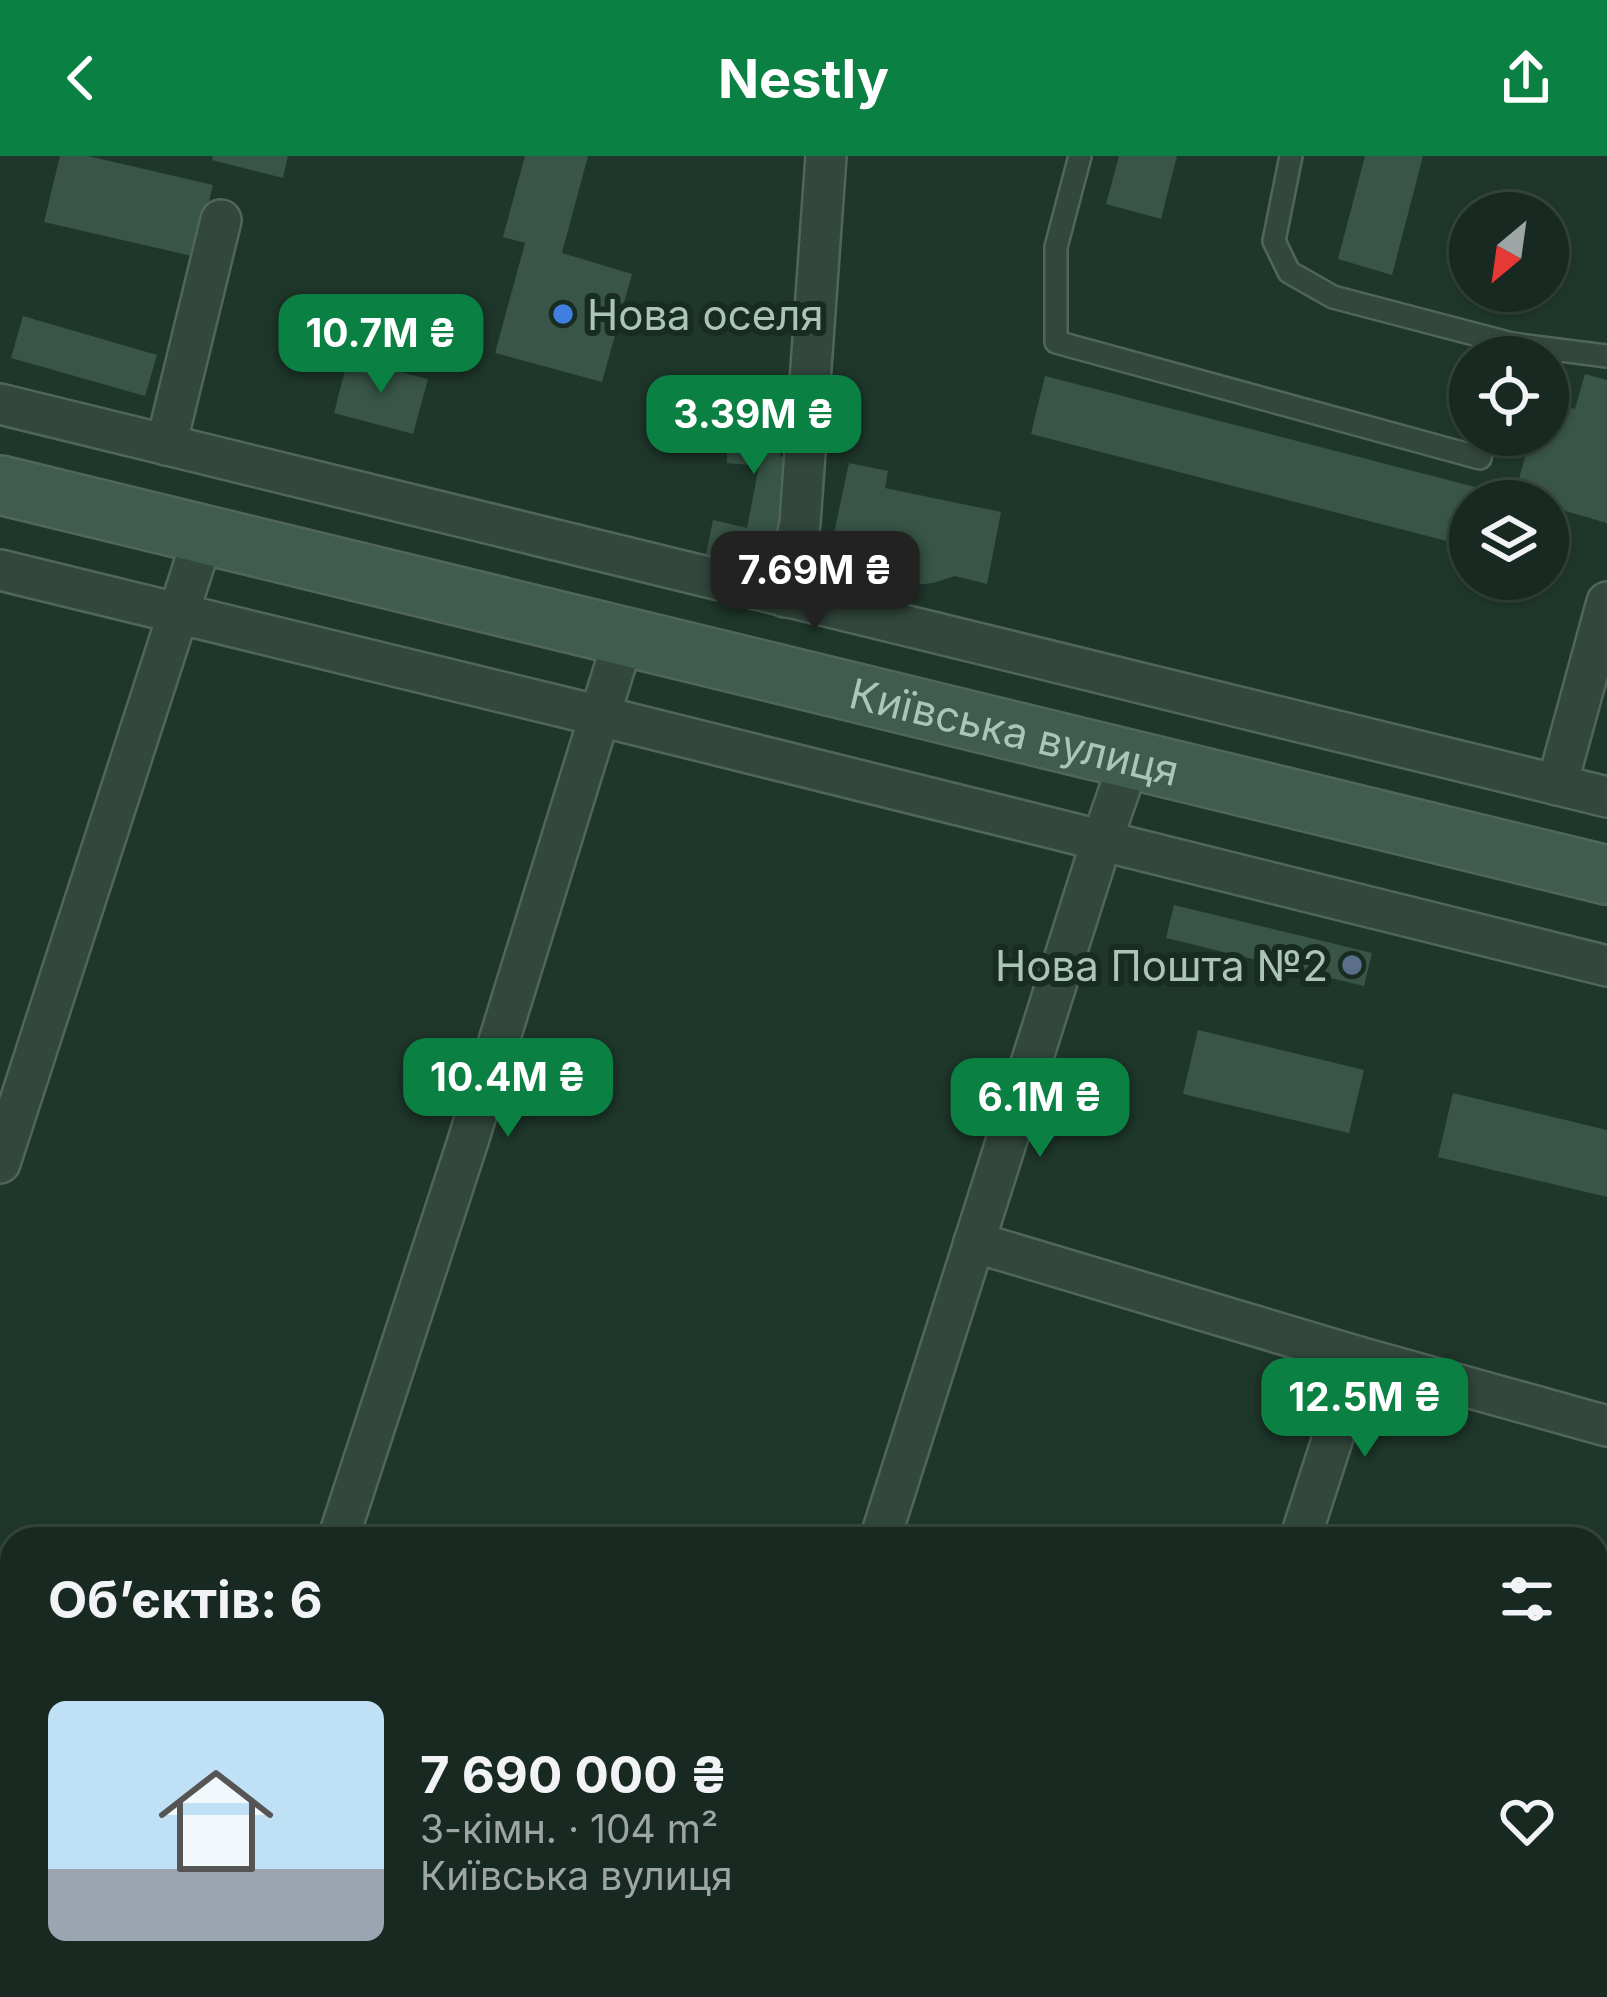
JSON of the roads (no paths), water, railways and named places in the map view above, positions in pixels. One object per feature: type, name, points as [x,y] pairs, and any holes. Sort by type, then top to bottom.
[{"type":"main road","name":"Київська вулиця","points":[[0,485],[1607,875]]},
{"type":"street","points":[[785,598],[800,523],[826,156]]},
{"type":"street","points":[[166,445],[220,220]]},
{"type":"street","points":[[0,404],[1607,797]]},
{"type":"street","points":[[0,1163],[204,534]]},
{"type":"street","points":[[0,570],[1607,966]]},
{"type":"street","points":[[1557,785],[1607,602]]},
{"type":"street","points":[[342,1527],[625,634]]},
{"type":"street","points":[[884,1527],[1131,758]]},
{"type":"street","points":[[974,1241],[1358,1357],[1607,1426]]},
{"type":"street","points":[[1304,1527],[1358,1357]]},
{"type":"lane","points":[[1080,156],[1056,247],[1056,342],[1449,450]]},
{"type":"lane","points":[[1291,156],[1274,241],[1289,272],[1333,297],[1463,336]]},
{"type":"lane","points":[[1569,354],[1607,356]]},
{"type":"place","name":"Нова оселя","points":[[563,314]]},
{"type":"place","name":"Нова Пошта №2","points":[[1352,965]]}]
